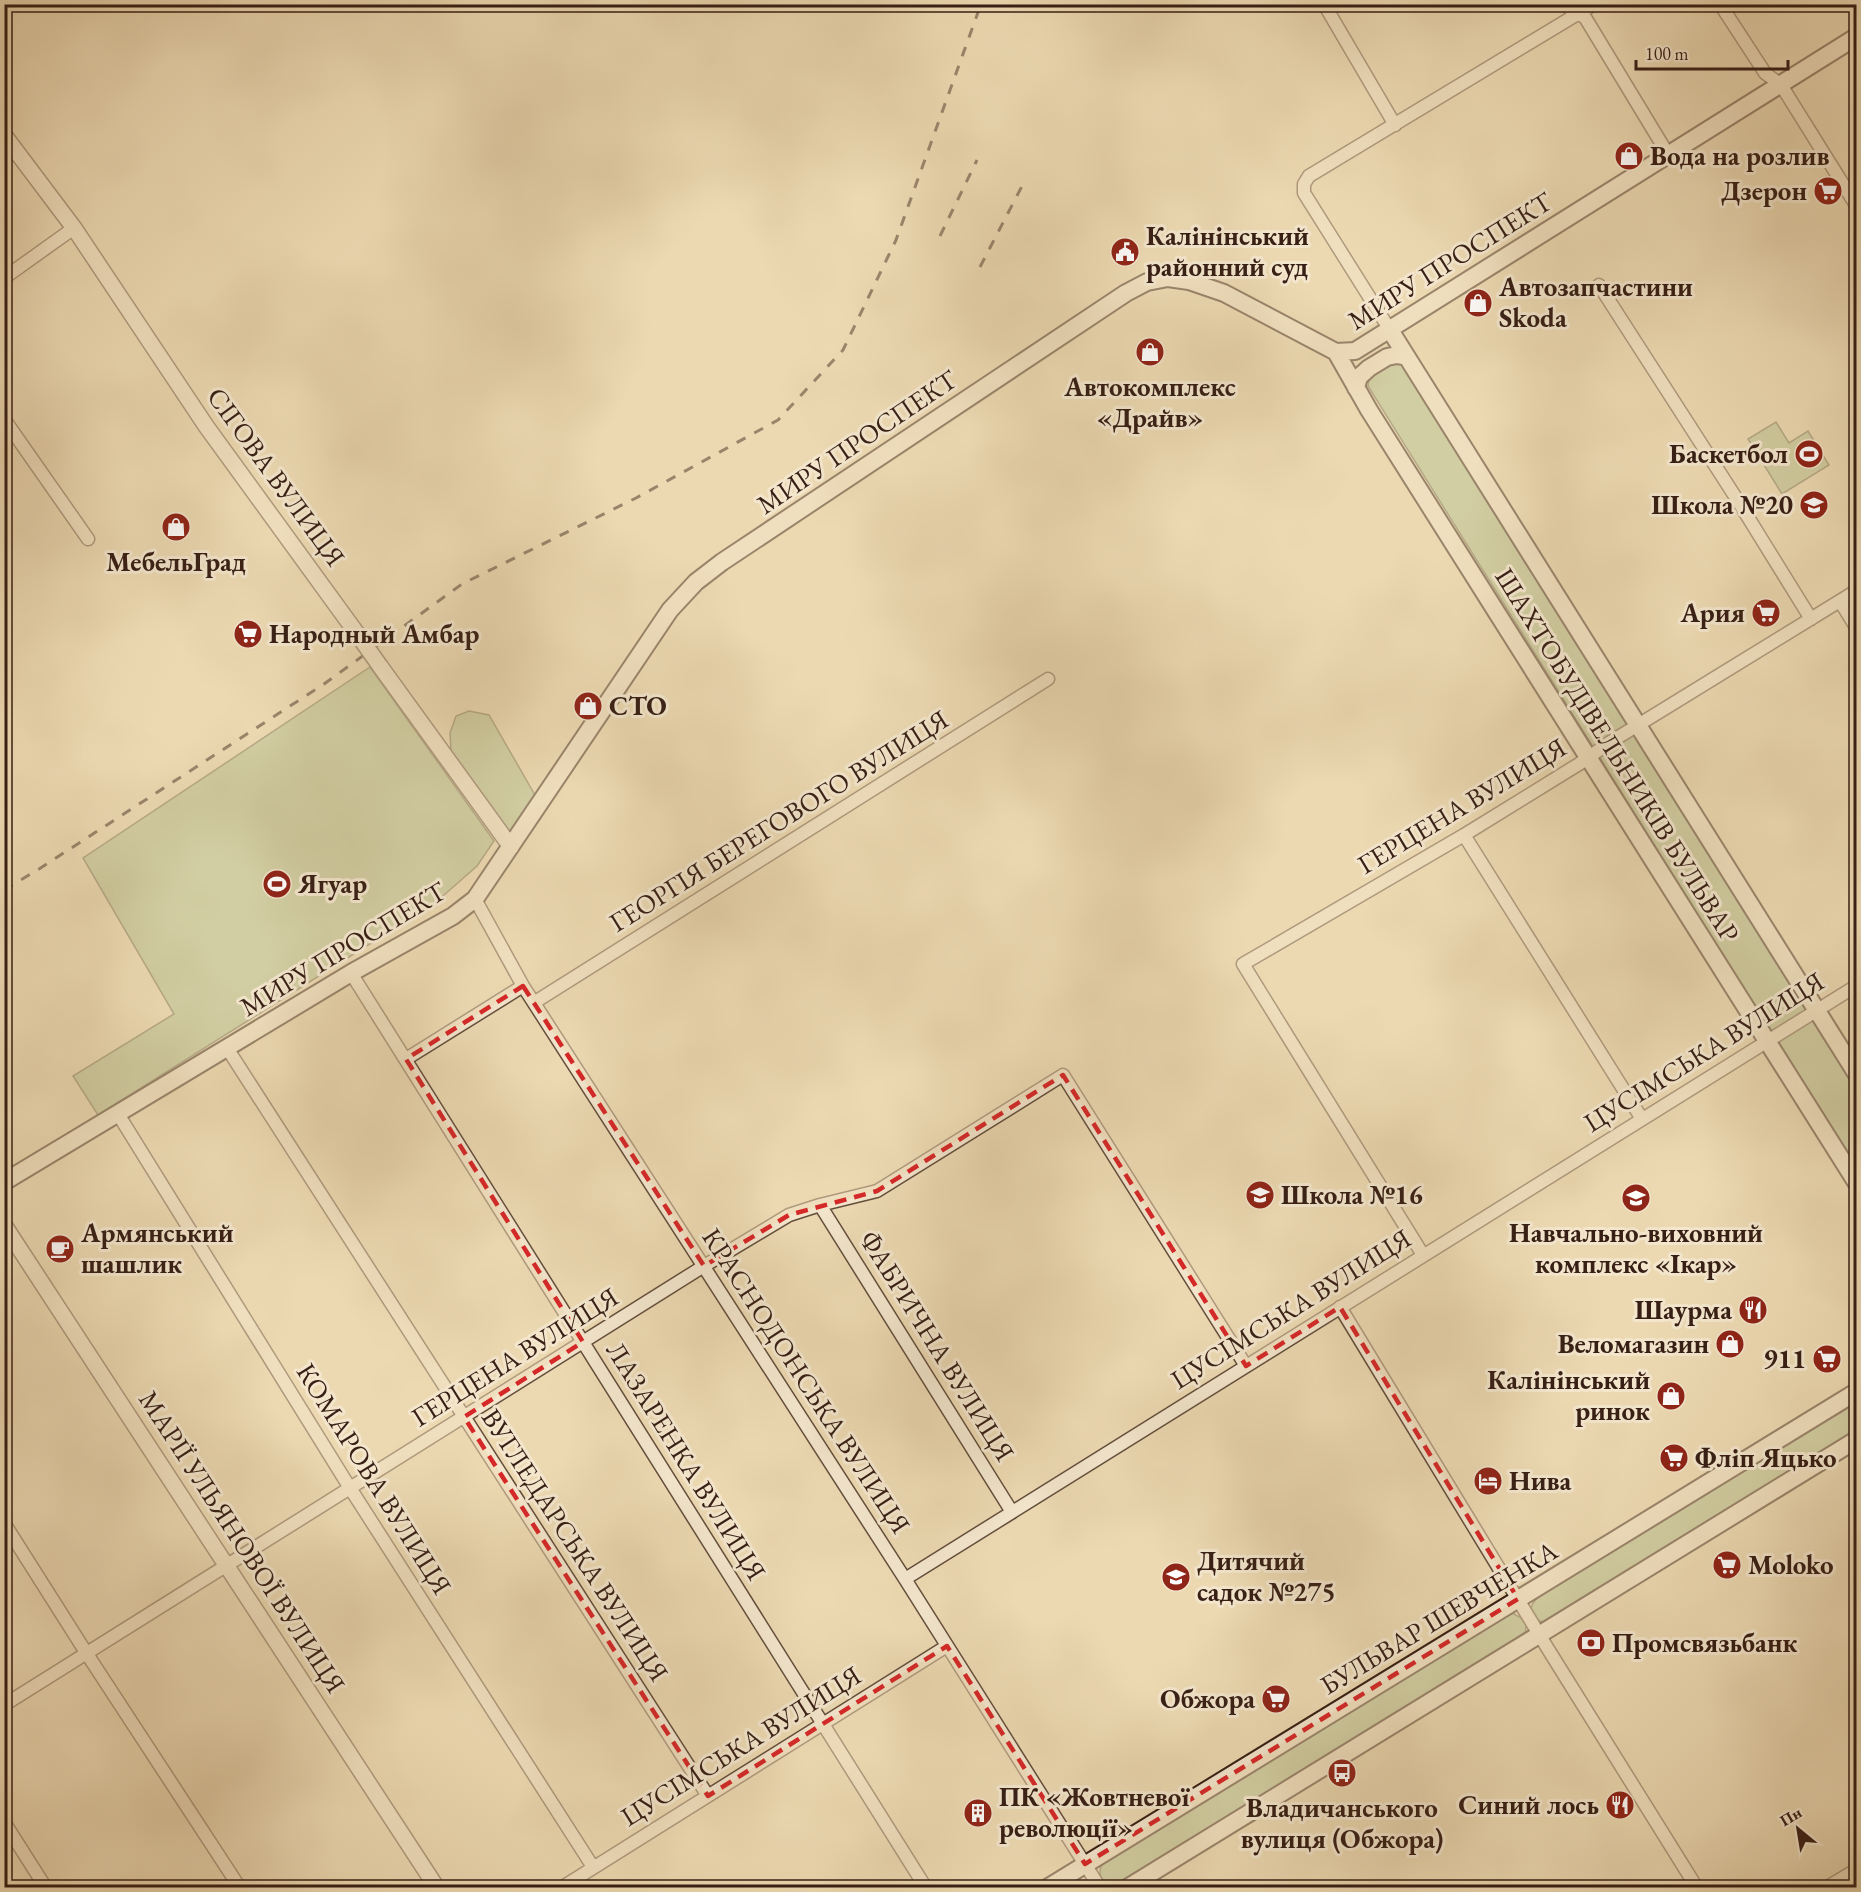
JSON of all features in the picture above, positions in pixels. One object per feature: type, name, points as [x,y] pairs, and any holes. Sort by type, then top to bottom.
[{"type":"main road","name":"МИРУ ПРОСПЕКТ","points":[[4,1182],[351,973],[453,916],[475,899],[670,609],[696,582],[722,562],[1126,292],[1147,282],[1168,278],[1190,281],[1224,293],[1336,352],[1354,351],[1857,37]]},
{"type":"main road","name":"ШАХТОБУДІВЕЛЬНИКІВ БУЛЬВАР","points":[[1390,330],[1857,1074]]},
{"type":"main road","name":"ШАХТОБУДІВЕЛЬНИКІВ БУЛЬВАР","points":[[1336,352],[1356,388],[1857,1182]]},
{"type":"main road","points":[[1356,388],[1359,377],[1387,357],[1397,355],[1407,357]]},
{"type":"main road","name":"БУЛЬВАР ШЕВЧЕНКА","points":[[1047,1887],[1857,1392]]},
{"type":"main road","points":[[1127,1887],[1857,1440]]},
{"type":"street","points":[[1324,4],[1395,125]]},
{"type":"street","points":[[1565,4],[1586,20],[1669,156]]},
{"type":"street","points":[[1390,330],[1305,193],[1304,184],[1309,177],[1594,4]]},
{"type":"street","points":[[1720,4],[1765,73],[1781,85],[1851,186],[1857,205]]},
{"type":"street","name":"СІГОВА ВУЛИЦЯ","points":[[4,135],[74,228],[206,426],[511,847]]},
{"type":"street","points":[[4,278],[74,228]]},
{"type":"street","points":[[1599,285],[1811,619]]},
{"type":"street","points":[[4,419],[88,539]]},
{"type":"street","name":"ГЕРЦЕНА ВУЛИЦЯ","points":[[1423,1256],[1243,964],[1464,835],[1857,591]]},
{"type":"street","points":[[1840,601],[1857,627]]},
{"type":"street","name":"ГЕОРГІЯ БЕРЕГОВОГО ВУЛИЦЯ","points":[[535,1002],[1048,679]]},
{"type":"street","points":[[1464,835],[1642,1119]]},
{"type":"street","name":"КРАСНОДОНСЬКА ВУЛИЦЯ","points":[[475,899],[523,986],[905,1579],[1100,1887]]},
{"type":"street","name":"ЛАЗАРЕНКА ВУЛИЦЯ","points":[[351,973],[926,1887]]},
{"type":"street","points":[[406,1059],[523,986]]},
{"type":"street","name":"ЦУСІМСЬКА ВУЛИЦЯ","points":[[905,1579],[1857,986]]},
{"type":"street","name":"ВУГЛЕДАРСЬКА ВУЛИЦЯ","points":[[227,1048],[708,1796]]},
{"type":"street","name":"ГЕРЦЕНА ВУЛИЦЯ","points":[[4,1705],[789,1215],[820,1204],[876,1191],[1063,1075],[1245,1366]]},
{"type":"street","name":"КОМАРОВА ВУЛИЦЯ","points":[[118,1114],[350,1488],[593,1867]]},
{"type":"street","name":"ФАБРИЧНА ВУЛИЦЯ","points":[[820,1204],[1012,1512]]},
{"type":"street","name":"МАРІЇ УЛЬЯНОВОЇ ВУЛИЦЯ","points":[[4,1225],[437,1887]]},
{"type":"street","points":[[1340,1307],[1697,1887]]},
{"type":"street","points":[[4,1523],[240,1887]]},
{"type":"street","name":"ЦУСІМСЬКА ВУЛИЦЯ","points":[[561,1887],[947,1646]]},
{"type":"street","points":[[4,1822],[46,1887]]},
{"type":"street","points":[[1826,1887],[1857,1870]]},
{"type":"highlighted area","points":[[523,986],[704,1266],[789,1215],[877,1191],[1063,1075],[1246,1366],[1340,1307],[1518,1599],[1085,1864],[947,1646],[708,1796],[464,1417],[583,1342],[406,1059]]},
{"type":"green space","points":[[1399,362],[1856,1088],[1856,1168],[1368,386],[1371,377],[1379,370],[1389,364]]},
{"type":"green space","points":[[1776,422],[1789,443],[1808,431],[1829,465],[1782,494],[1748,439]]},
{"type":"green space","name":"Ягуар","points":[[370,667],[494,841],[477,866],[435,903],[98,1115],[73,1076],[174,1014],[83,858]]},
{"type":"green space","points":[[469,711],[489,715],[535,795],[531,810],[513,834],[501,833],[452,767],[450,733],[456,716]]},
{"type":"green space","points":[[1856,1403],[1856,1436],[1546,1622],[1537,1619],[1531,1612],[1533,1603],[1543,1594]]},
{"type":"green space","points":[[1512,1613],[1525,1620],[1526,1630],[1521,1640],[1121,1885],[1110,1886],[1103,1882],[1100,1874],[1102,1863]]},
{"type":"railway","points":[[4,890],[324,684],[462,584],[636,498],[778,420],[843,350],[896,240],[981,4]]},
{"type":"railway","points":[[940,236],[977,160]]},
{"type":"railway","points":[[980,267],[1022,186]]},
{"type":"place","name":"Вода на розлив","points":[[1629,156]]},
{"type":"place","name":"Дзерон","points":[[1828,191]]},
{"type":"place","name":"Калінінський районний суд","points":[[1125,252]]},
{"type":"place","name":"Автозапчастини Skoda","points":[[1478,303]]},
{"type":"place","name":"Автокомплекс «Драйв»","points":[[1150,352]]},
{"type":"place","name":"Баскетбол","points":[[1809,454]]},
{"type":"place","name":"Школа №20","points":[[1814,505]]},
{"type":"place","name":"МебельГрад","points":[[176,527]]},
{"type":"place","name":"Ария","points":[[1766,613]]},
{"type":"place","name":"Народный Амбар","points":[[248,634]]},
{"type":"place","name":"СТО","points":[[588,706]]},
{"type":"place","name":"Ягуар","points":[[277,884]]},
{"type":"place","name":"Школа №16","points":[[1260,1195]]},
{"type":"place","name":"Навчально-виховний комплекс «Ікар»","points":[[1636,1198]]},
{"type":"place","name":"Армянський шашлик","points":[[60,1249]]},
{"type":"place","name":"Шаурма","points":[[1753,1310]]},
{"type":"place","name":"Веломагазин","points":[[1730,1344]]},
{"type":"place","name":"911","points":[[1827,1359]]},
{"type":"place","name":"Калінінський ринок","points":[[1671,1396]]},
{"type":"place","name":"Фліп Яцько","points":[[1674,1458]]},
{"type":"place","name":"Нива","points":[[1488,1481]]},
{"type":"place","name":"Moloko","points":[[1727,1565]]},
{"type":"place","name":"Дитячий садок №275","points":[[1176,1577]]},
{"type":"place","name":"Промсвязьбанк","points":[[1591,1643]]},
{"type":"place","name":"Обжора","points":[[1276,1699]]},
{"type":"place","name":"Владичанського вулиця (Обжора)","points":[[1342,1773]]},
{"type":"place","name":"Синий лось","points":[[1620,1805]]},
{"type":"place","name":"ПК «Жовтневої революції»","points":[[978,1813]]}]
